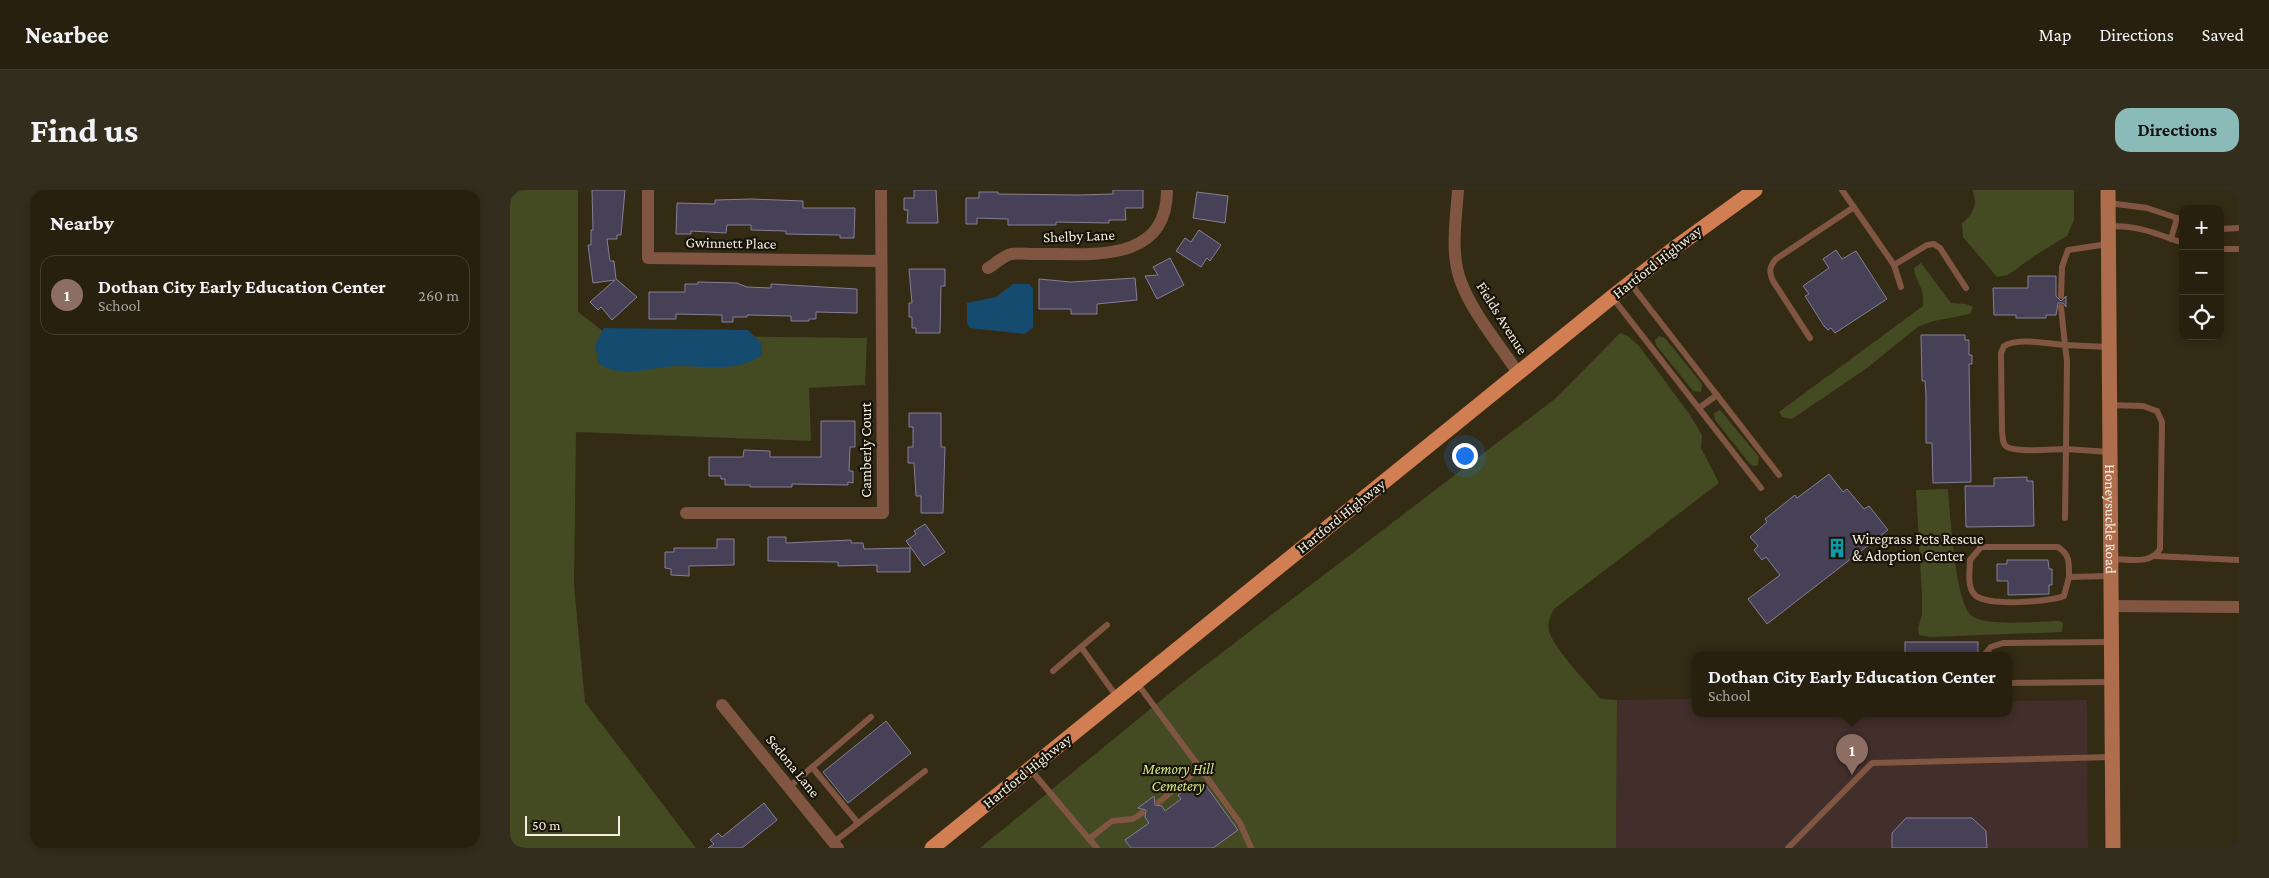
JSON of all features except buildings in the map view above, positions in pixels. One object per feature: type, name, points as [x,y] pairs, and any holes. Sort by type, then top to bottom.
[{"type":"main road","name":"Hartford Highway","points":[[932,848],[1612,297],[1676,247],[1755,190]]},
{"type":"main road","name":"Honeysuckle Road","points":[[2108,197],[2113,848]]},
{"type":"street","name":"Gwinnett Place","points":[[648,190],[648,258],[881,262]]},
{"type":"street","name":"Camberly Court","points":[[686,513],[883,513],[881,190]]},
{"type":"street","name":"Shelby Lane","points":[[988,268],[1010,254],[1115,253],[1137,245],[1153,235],[1162,216],[1167,190]]},
{"type":"street","name":"Fields Avenue","points":[[1458,190],[1455,230],[1456,264],[1460,280],[1468,299],[1518,373]]},
{"type":"street","points":[[2110,606],[2239,607]]},
{"type":"street","name":"Sedona Lane","points":[[722,705],[836,845]]},
{"type":"lane","points":[[1842,190],[1894,265],[1901,287]]},
{"type":"lane","points":[[2108,197],[2179,219]]},
{"type":"lane","points":[[1810,338],[1773,281],[1770,275],[1771,265],[1776,258],[1854,207]]},
{"type":"lane","points":[[2171,239],[2179,221]]},
{"type":"lane","points":[[2108,226],[2132,226],[2152,231],[2179,242]]},
{"type":"lane","points":[[2224,228],[2239,228]]},
{"type":"lane","points":[[1894,265],[1927,245],[1934,244],[1940,248],[1966,288]]},
{"type":"lane","points":[[2061,296],[2062,266],[2068,250],[2108,244]]},
{"type":"lane","points":[[2224,250],[2239,249]]},
{"type":"lane","points":[[1630,283],[1779,474]]},
{"type":"lane","points":[[1612,297],[1762,488]]},
{"type":"lane","points":[[2061,307],[2068,361],[2066,518]]},
{"type":"lane","points":[[2108,347],[2009,343],[2004,346],[2001,363],[2004,443],[2007,447],[2016,449],[2066,449],[2109,452]]},
{"type":"lane","points":[[1699,408],[1717,395]]},
{"type":"lane","points":[[2109,405],[2143,406],[2157,411],[2162,422],[2160,549],[2155,556],[2149,559],[2110,559]]},
{"type":"lane","points":[[1981,547],[2058,547],[2069,558],[2069,577],[2064,596],[2054,600],[1982,600],[1974,595],[1970,586],[1970,560],[1981,547]]},
{"type":"lane","points":[[2155,556],[2239,560]]},
{"type":"lane","points":[[2069,577],[2110,576]]},
{"type":"lane","points":[[1053,671],[1107,625]]},
{"type":"lane","points":[[1987,652],[1991,647],[2003,644],[2111,642]]},
{"type":"lane","points":[[1081,647],[1117,698]]},
{"type":"lane","points":[[1136,682],[1240,823],[1251,848]]},
{"type":"lane","points":[[2012,683],[2111,682]]},
{"type":"lane","points":[[789,787],[871,717]]},
{"type":"lane","points":[[1788,848],[1872,763],[2112,756]]},
{"type":"lane","points":[[812,767],[858,823]]},
{"type":"lane","points":[[1030,768],[1089,839],[1093,847]]},
{"type":"lane","points":[[1159,802],[1200,768]]},
{"type":"lane","points":[[836,845],[858,823],[925,771]]},
{"type":"lane","points":[[1089,839],[1112,822],[1133,819],[1142,813]]},
{"type":"shaded area","points":[[1692,699],[1692,717],[2012,717],[2012,701],[2087,700],[2088,848],[1616,848],[1617,700]]},
{"type":"green space","points":[[510,190],[578,190],[578,312],[608,335],[867,338],[865,385],[809,388],[811,441],[576,432],[574,585],[585,702],[696,848],[510,848]]},
{"type":"green space","points":[[1972,190],[2074,190],[2074,220],[2067,236],[2034,256],[2008,275],[1997,277],[1963,237],[1962,223],[1972,212],[1975,204]]},
{"type":"green space","points":[[1921,263],[1951,303],[1966,304],[1973,307],[1970,314],[1919,326],[1867,368],[1792,419],[1782,417],[1779,412],[1923,306],[1923,294],[1914,268]]},
{"type":"green space","name":"Memory Hill Cemetery","points":[[1620,333],[1628,336],[1639,346],[1690,415],[1702,435],[1701,448],[1719,483],[1554,609],[1550,620],[1549,631],[1552,638],[1572,666],[1601,699],[1617,700],[1616,848],[980,848],[1186,680],[1556,398]]},
{"type":"green space","points":[[1659,336],[1665,338],[1702,384],[1701,392],[1693,391],[1656,345],[1655,340]]},
{"type":"green space","points":[[1720,410],[1759,457],[1758,465],[1753,466],[1750,464],[1715,420],[1714,413]]},
{"type":"green space","points":[[1948,489],[1957,577],[1966,608],[1972,616],[1979,619],[2001,622],[2060,621],[2063,623],[2062,632],[1930,637],[1919,635],[1918,628],[1922,615],[1922,598],[1916,490]]},
{"type":"water","points":[[1013,284],[1029,284],[1033,289],[1033,328],[1025,334],[970,328],[967,323],[967,303],[996,297]]},
{"type":"water","points":[[604,328],[748,330],[762,344],[762,355],[752,361],[732,366],[679,366],[629,372],[619,371],[599,364],[595,345]]},
{"type":"place","name":"Wiregrass Pets Rescue & Adoption Center","points":[[1837,548]]},
{"type":"place","name":"Dothan City Early Education Center","points":[[1852,775]]}]
